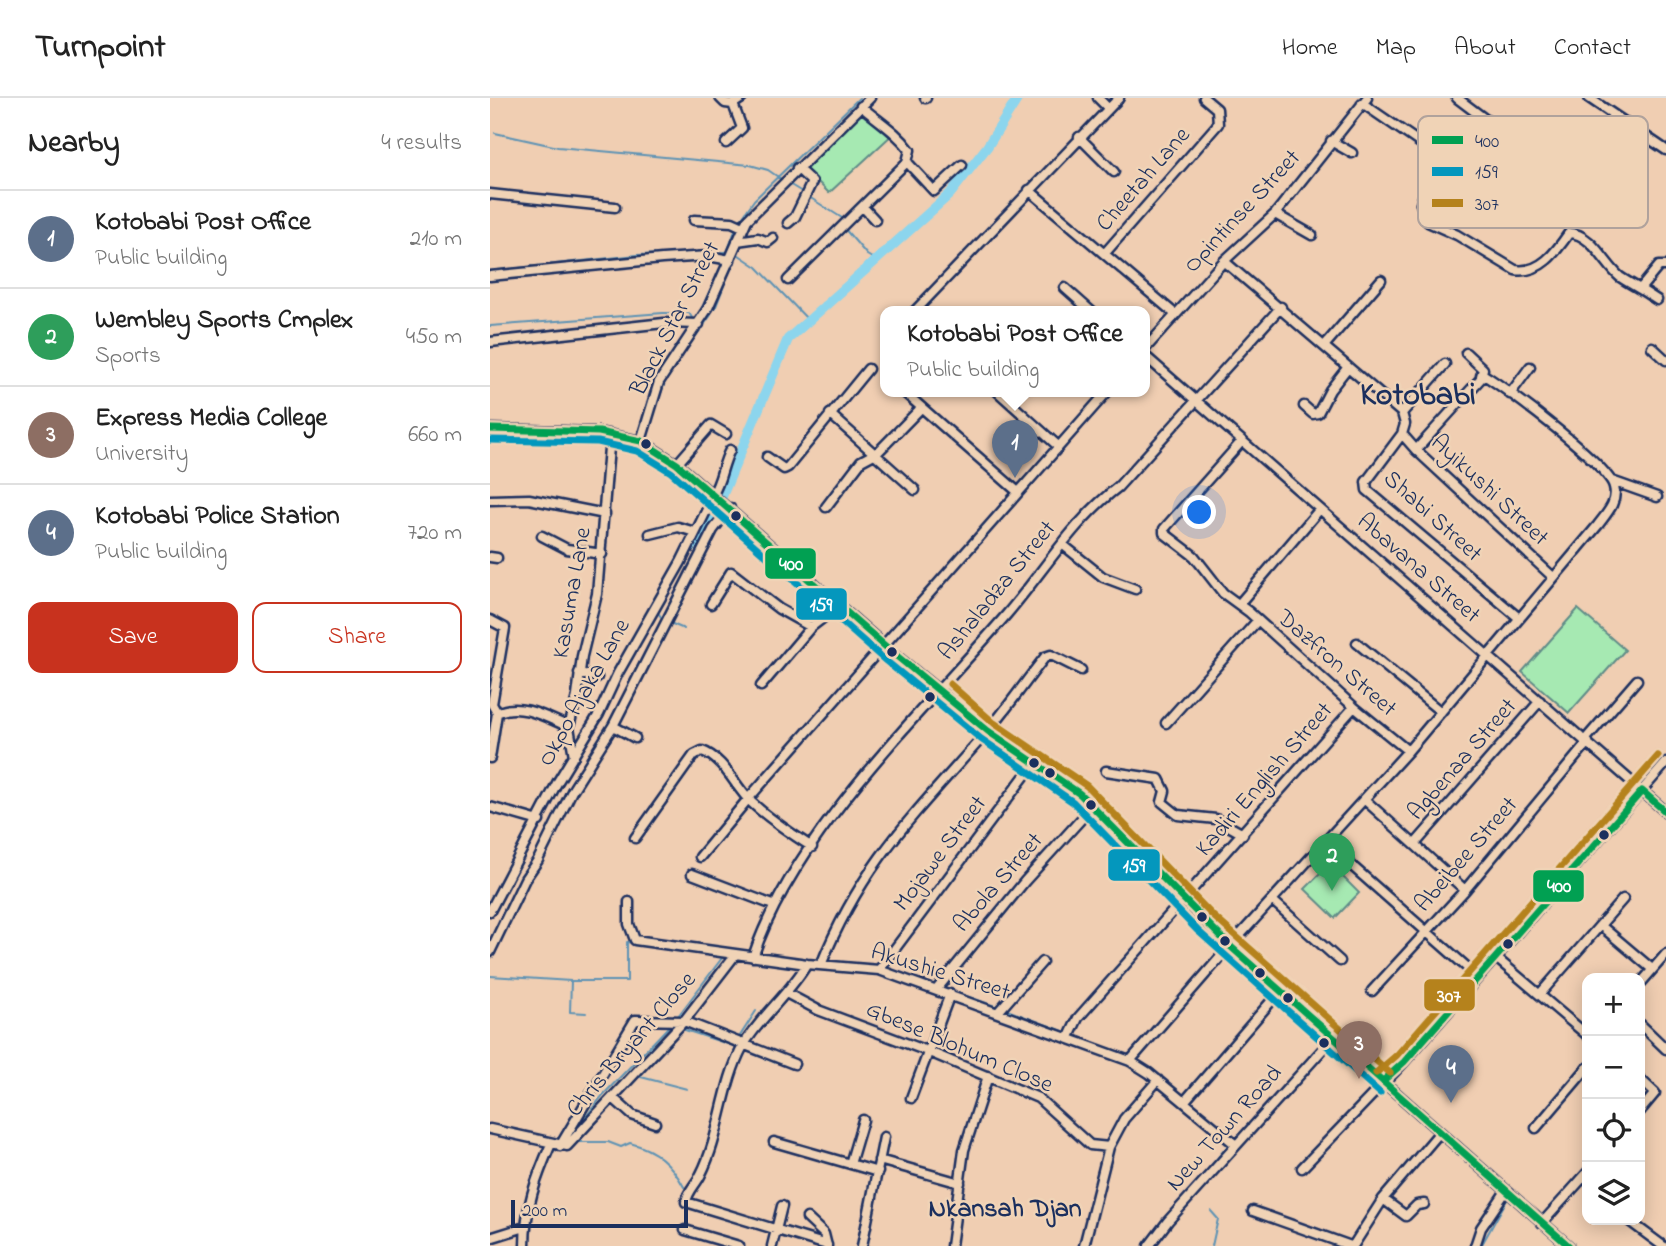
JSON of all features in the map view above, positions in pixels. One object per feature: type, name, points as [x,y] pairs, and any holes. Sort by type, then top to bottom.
[{"type":"street","points":[[720,98],[725,103],[733,104],[742,98]]},
{"type":"street","name":"Black Star Street","points":[[640,441],[660,382],[699,324],[743,227],[761,204],[870,98]]},
{"type":"street","points":[[1098,98],[1108,107]]},
{"type":"street","points":[[920,306],[1119,98]]},
{"type":"street","name":"Cheetah Lane","points":[[1105,253],[1218,124],[1217,109],[1204,98]]},
{"type":"street","points":[[1457,98],[1482,116]]},
{"type":"street","points":[[1588,98],[1614,115]]},
{"type":"street","points":[[1364,100],[1418,141]]},
{"type":"street","name":"Opintinse Street","points":[[1150,342],[1224,261],[1275,214],[1364,100]]},
{"type":"street","points":[[726,143],[742,128],[733,104]]},
{"type":"street","points":[[788,280],[907,162],[910,150],[900,135],[890,131],[861,106]]},
{"type":"street","points":[[1079,137],[1114,172]]},
{"type":"street","points":[[1648,138],[1666,150]]},
{"type":"street","points":[[1331,141],[1352,153]]},
{"type":"street","points":[[907,162],[934,191],[962,165]]},
{"type":"street","points":[[788,223],[795,216],[813,182],[797,168]]},
{"type":"street","points":[[1030,190],[1175,314]]},
{"type":"street","points":[[490,194],[615,207]]},
{"type":"street","points":[[863,207],[875,220]]},
{"type":"street","points":[[1275,214],[1312,235]]},
{"type":"street","points":[[694,220],[732,222],[743,227]]},
{"type":"street","points":[[1441,228],[1515,270],[1524,272],[1545,264],[1569,233],[1574,233],[1584,239],[1621,277],[1657,300]]},
{"type":"street","points":[[737,241],[758,239],[768,242],[773,238]]},
{"type":"street","points":[[490,276],[662,259],[708,256],[730,260]]},
{"type":"street","points":[[1224,261],[1402,413],[1446,364]]},
{"type":"street","points":[[1640,289],[1660,266],[1666,266]]},
{"type":"street","points":[[1325,345],[1381,281]]},
{"type":"street","points":[[1065,288],[1085,306]]},
{"type":"street","name":"Ashaladza Street","points":[[753,957],[773,905],[812,846],[900,736],[1037,579],[1088,511],[1118,487],[1281,307]]},
{"type":"street","points":[[490,342],[664,323],[699,324]]},
{"type":"street","points":[[1652,347],[1666,360]]},
{"type":"street","points":[[1416,450],[1481,376],[1483,369],[1466,353]]},
{"type":"street","name":"Abavana Street","points":[[1150,360],[1666,812]]},
{"type":"street","points":[[1304,406],[1313,414],[1318,413],[1330,390],[1349,367]]},
{"type":"street","points":[[1510,394],[1530,367]]},
{"type":"street","points":[[767,457],[784,469],[788,467],[868,369]]},
{"type":"street","points":[[1481,376],[1484,375],[1580,448],[1612,481],[1657,497]]},
{"type":"street","points":[[909,397],[1018,492]]},
{"type":"street","points":[[1004,397],[1058,446]]},
{"type":"street","points":[[700,857],[1102,397]]},
{"type":"street","points":[[826,507],[861,461],[874,454],[921,408]]},
{"type":"street","name":"Ayikushi Street","points":[[1402,413],[1405,424],[1402,434],[1416,450],[1553,577]]},
{"type":"street","points":[[830,414],[915,490]]},
{"type":"street","points":[[677,464],[712,425],[726,434]]},
{"type":"street","points":[[490,429],[577,430],[610,435],[640,441],[677,464],[730,507],[837,607],[988,731],[1093,806],[1184,902],[1230,946],[1569,1246]]},
{"type":"street","name":"Shabi Street","points":[[1402,434],[1366,482],[1367,490],[1519,618]]},
{"type":"street","name":"Kasuma Lane","points":[[574,755],[569,727],[597,594],[610,435]]},
{"type":"street","name":"Dazfron Street","points":[[1242,441],[1164,531],[1194,556],[1223,593],[1258,620],[1354,708],[1408,751]]},
{"type":"street","name":"Okpo Ajaka Lane","points":[[490,911],[574,755],[599,715],[618,673],[695,532],[722,479],[723,463],[730,450]]},
{"type":"street","points":[[1130,1061],[1230,946],[1408,751],[1610,509],[1615,494],[1612,481]]},
{"type":"street","points":[[490,500],[529,499],[605,514]]},
{"type":"street","points":[[490,952],[572,791],[612,726],[713,530],[730,507]]},
{"type":"street","points":[[1239,604],[1320,509]]},
{"type":"street","points":[[650,534],[678,527],[695,532]]},
{"type":"street","points":[[542,536],[567,549],[601,554]]},
{"type":"street","points":[[1062,544],[1103,577],[1135,589]]},
{"type":"street","points":[[712,604],[731,572],[779,609],[811,627]]},
{"type":"street","points":[[761,687],[811,627],[837,607]]},
{"type":"street","points":[[490,620],[505,628],[492,704],[497,713],[490,758]]},
{"type":"street","points":[[1166,723],[1258,620]]},
{"type":"street","points":[[1357,643],[1441,712]]},
{"type":"street","points":[[821,965],[844,910],[877,857],[988,731],[1045,657],[1051,655],[1081,670]]},
{"type":"street","points":[[579,673],[597,677]]},
{"type":"street","name":"Abeibee Street","points":[[1372,991],[1465,890],[1637,680]]},
{"type":"street","name":"Agbenaa Street","points":[[1415,844],[1540,701]]},
{"type":"street","points":[[497,713],[506,708],[524,709],[569,727]]},
{"type":"street","name":"Kadiri English Street","points":[[1069,1037],[1078,1018],[1354,708]]},
{"type":"street","points":[[612,726],[635,738]]},
{"type":"street","points":[[635,838],[697,752],[712,756],[748,799],[783,829],[812,846]]},
{"type":"street","name":"Mojawe Street","points":[[879,970],[1035,762]]},
{"type":"street","points":[[1302,1168],[1404,1062],[1666,763]]},
{"type":"street","points":[[1106,771],[1159,779],[1164,787],[1164,805],[1178,815],[1198,815],[1221,821],[1243,834]]},
{"type":"street","points":[[1365,800],[1465,890]]},
{"type":"street","name":"Abola Street","points":[[937,989],[1025,881],[1093,806]]},
{"type":"street","points":[[490,807],[539,821]]},
{"type":"street","points":[[1326,843],[1428,929],[1478,977]]},
{"type":"street","points":[[692,874],[773,905]]},
{"type":"street","points":[[1540,994],[1623,899]]},
{"type":"street","points":[[1273,901],[1340,961]]},
{"type":"street","name":"Akushie Street","points":[[629,902],[629,924],[635,940],[807,964],[879,970],[950,993],[1130,1061],[1158,1080],[1236,1145]]},
{"type":"street","points":[[1600,925],[1652,969]]},
{"type":"street","points":[[1645,978],[1666,954]]},
{"type":"street","name":"Chris Bryant Close","points":[[556,1145],[567,1146],[613,1098],[684,1021],[735,955]]},
{"type":"street","points":[[1495,957],[1582,1031]]},
{"type":"street","points":[[999,1011],[1042,962]]},
{"type":"street","points":[[807,964],[744,1046],[730,1078],[721,1118],[701,1174],[690,1190],[686,1202],[827,1246]]},
{"type":"street","points":[[1185,1102],[1280,992]]},
{"type":"street","name":"Gbese Blohum Close","points":[[786,993],[818,1010],[928,1051],[1042,1100],[1090,1145],[1109,1147]]},
{"type":"street","points":[[911,1098],[950,993]]},
{"type":"street","points":[[525,1246],[525,1227],[534,1181],[635,1020],[684,1021],[794,1064]]},
{"type":"street","points":[[1645,1029],[1666,1049]]},
{"type":"street","name":"New Town Road","points":[[1149,1246],[1332,1039]]},
{"type":"street","points":[[1536,1128],[1582,1074]]},
{"type":"street","points":[[951,1246],[964,1150],[988,1076]]},
{"type":"street","points":[[1084,1246],[1109,1147],[1125,1119],[1158,1080]]},
{"type":"street","points":[[1645,1084],[1655,1093],[1645,1105]]},
{"type":"street","points":[[613,1098],[632,1115],[656,1123]]},
{"type":"street","points":[[850,1164],[863,1119]]},
{"type":"street","points":[[490,1129],[556,1145]]},
{"type":"street","points":[[1254,1211],[1352,1246],[1382,1199],[1440,1132]]},
{"type":"street","points":[[862,1246],[884,1137]]},
{"type":"street","points":[[774,1142],[878,1172]]},
{"type":"street","points":[[879,1160],[960,1183]]},
{"type":"street","points":[[1542,1223],[1582,1179]]},
{"type":"street","points":[[1475,1246],[1481,1228],[1506,1191]]},
{"type":"street","points":[[1382,1199],[1406,1216],[1417,1205],[1424,1204]]},
{"type":"street","points":[[772,1246],[782,1206]]},
{"type":"street","points":[[807,1218],[824,1234],[827,1246]]},
{"type":"street","points":[[1635,1225],[1663,1246]]},
{"type":"street","points":[[490,1238],[525,1227]]},
{"type":"street","points":[[685,1230],[739,1246]]},
{"type":"green space","points":[[867,107],[895,132],[829,193],[805,169]]},
{"type":"green space","points":[[1578,609],[1625,650],[1569,713],[1522,672]]},
{"type":"green space","points":[[1330,864],[1359,893],[1335,918],[1305,889]]},
{"type":"waterway","points":[[738,223],[754,200],[859,98]]},
{"type":"waterway","points":[[692,546],[717,508],[788,339],[950,194],[987,147],[1018,98]]},
{"type":"waterway","points":[[495,133],[558,147],[750,165],[768,170],[784,181]]},
{"type":"waterway","points":[[789,184],[802,192]]},
{"type":"waterway","points":[[560,197],[587,199]]},
{"type":"waterway","points":[[809,197],[842,218],[843,222]]},
{"type":"waterway","points":[[490,198],[531,202]]},
{"type":"waterway","points":[[726,255],[736,228]]},
{"type":"waterway","points":[[844,228],[867,255],[877,261]]},
{"type":"waterway","points":[[715,309],[738,249]]},
{"type":"waterway","points":[[490,271],[637,255],[726,252]]},
{"type":"waterway","points":[[736,253],[757,267],[809,321]]},
{"type":"waterway","points":[[698,316],[724,261]]},
{"type":"waterway","points":[[490,326],[663,313],[689,313],[694,321]]},
{"type":"waterway","points":[[673,368],[711,315]]},
{"type":"waterway","points":[[654,413],[666,379]]},
{"type":"waterway","points":[[647,440],[669,454]]},
{"type":"waterway","points":[[657,611],[663,620]]},
{"type":"waterway","points":[[670,623],[684,629]]},
{"type":"waterway","points":[[503,664],[510,631]]},
{"type":"waterway","points":[[571,981],[627,981],[627,942],[633,943]]},
{"type":"waterway","points":[[733,950],[749,952]]},
{"type":"waterway","points":[[784,957],[818,960]]},
{"type":"waterway","points":[[678,1016],[722,958]]},
{"type":"waterway","points":[[828,961],[877,966]]},
{"type":"waterway","points":[[887,969],[935,985]]},
{"type":"waterway","points":[[490,976],[571,981],[570,1012],[586,1013]]},
{"type":"waterway","points":[[943,988],[995,1006]]},
{"type":"waterway","points":[[1007,1010],[1066,1032]]},
{"type":"waterway","points":[[738,1039],[756,1011]]},
{"type":"waterway","points":[[569,1138],[603,1095],[670,1025]]},
{"type":"waterway","points":[[682,1029],[740,1048]]},
{"type":"waterway","points":[[1076,1036],[1094,1044]]},
{"type":"waterway","points":[[745,1050],[776,1063]]},
{"type":"waterway","points":[[1376,1069],[1388,1069],[1404,1056]]},
{"type":"waterway","points":[[1156,1074],[1167,1083]]},
{"type":"waterway","points":[[637,1076],[687,1089]]},
{"type":"waterway","points":[[1384,1089],[1399,1101]]},
{"type":"waterway","points":[[1427,1125],[1435,1133]]},
{"type":"waterway","points":[[1440,1137],[1501,1191]]},
{"type":"waterway","points":[[576,1142],[608,1142],[621,1147],[630,1143],[648,1149],[674,1171],[684,1187]]},
{"type":"waterway","points":[[1145,1246],[1230,1143]]},
{"type":"waterway","points":[[554,1150],[565,1150]]},
{"type":"waterway","points":[[1481,1246],[1508,1198],[1562,1246]]},
{"type":"waterway","points":[[1211,1211],[1218,1219],[1212,1246]]},
{"type":"waterway","points":[[1351,1243],[1366,1218]]},
{"type":"transit line","name":"400","points":[[490,429],[599,432],[641,441],[677,464],[893,653],[988,731],[1080,794],[1230,946],[1569,1246]]},
{"type":"transit line","name":"159","points":[[490,440],[598,442],[637,451],[671,472],[886,661],[981,739],[1073,802],[1198,931],[1380,1093]]},
{"type":"transit line","name":"307","points":[[950,684],[994,723],[1087,786],[1212,915],[1390,1073]]},
{"type":"transit line","name":"307","points":[[1376,1073],[1397,1055],[1658,756]]},
{"type":"transit line","name":"400","points":[[1383,1081],[1404,1062],[1642,791],[1666,812]]},
{"type":"place","name":"Kotobabi Post Office","points":[[1015,478]]},
{"type":"place","name":"Wembley Sports Cmplex","points":[[1332,891]]},
{"type":"place","name":"Express Media College","points":[[1359,1079]]},
{"type":"place","name":"Kotobabi Police Station","points":[[1451,1103]]},
{"type":"district","name":"Kotobabi","points":[[1418,396]]},
{"type":"district","name":"Nkansah Djan","points":[[1005,1210]]}]
